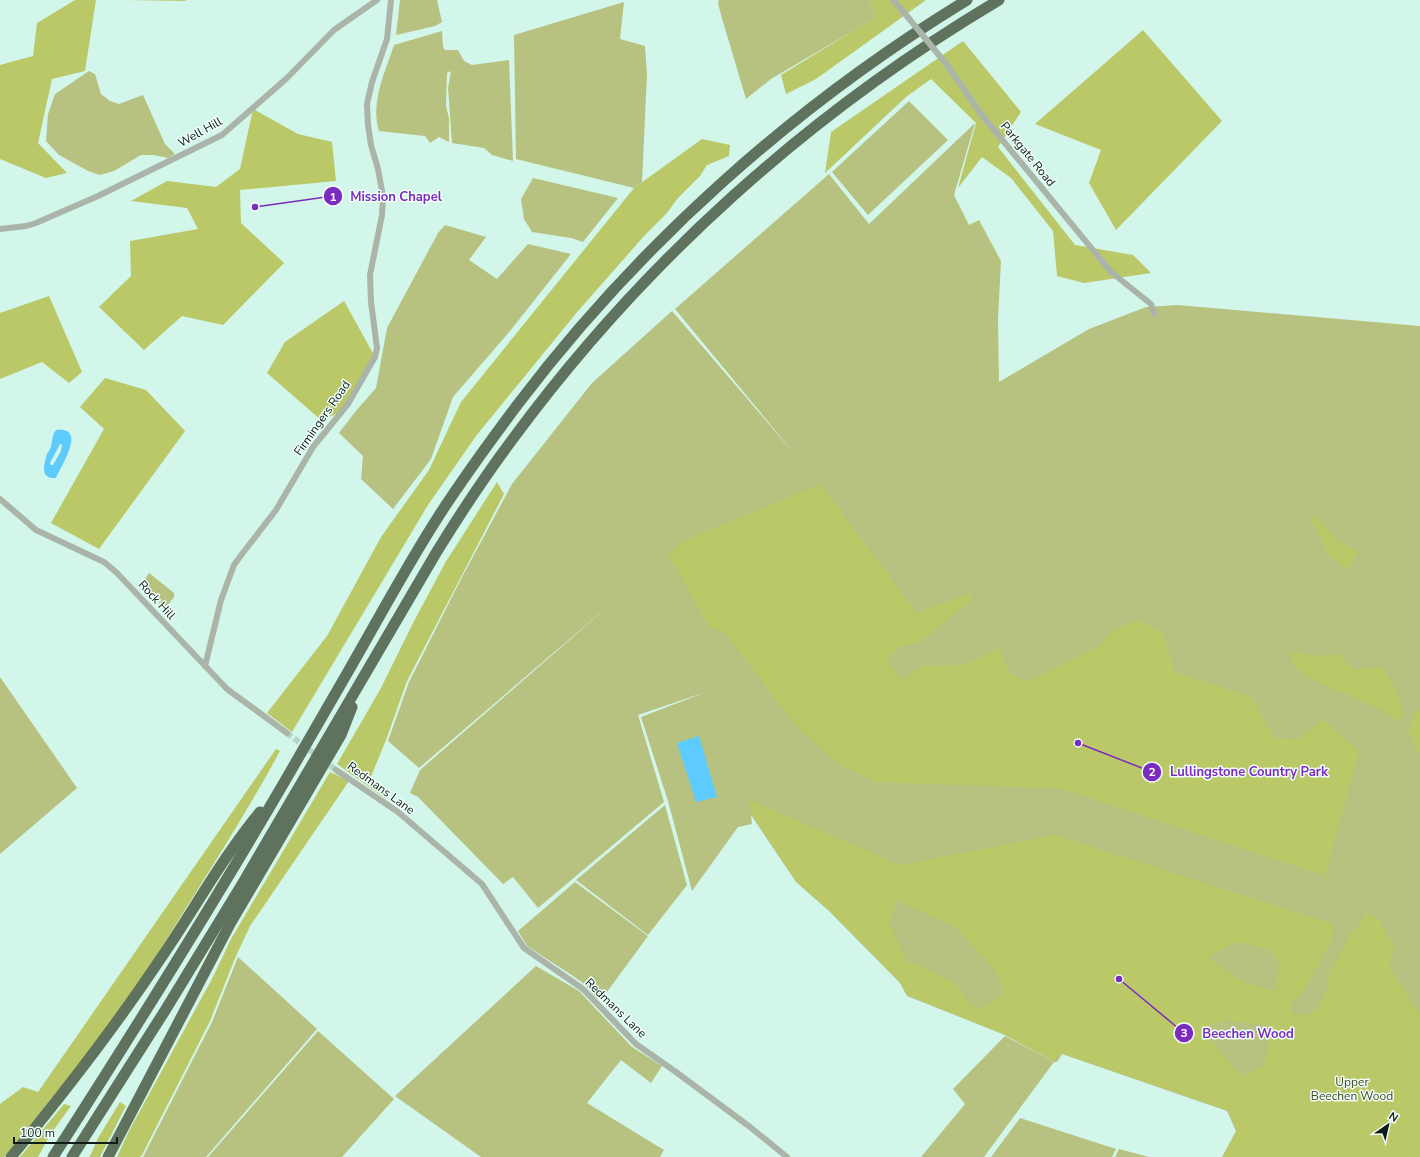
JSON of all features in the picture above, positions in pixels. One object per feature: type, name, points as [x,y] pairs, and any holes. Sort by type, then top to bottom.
[{"type":"highway","points":[[53,1157],[184,949],[283,784],[392,593],[439,515],[470,469],[520,401],[578,330],[614,290],[672,230],[727,179],[808,110],[910,36],[967,0]]},
{"type":"highway","points":[[72,1157],[213,932],[436,552],[485,477],[568,368],[629,298],[667,259],[722,205],[762,169],[834,110],[910,56],[999,0]]},
{"type":"highway","points":[[108,1157],[230,924],[341,735],[358,687]]},
{"type":"highway","points":[[11,1157],[114,1026],[182,927],[232,849],[283,784]]},
{"type":"street","name":"Well Hill","points":[[0,229],[26,226],[36,223],[98,196],[222,135],[287,78],[334,30],[377,0]]},
{"type":"street","name":"Firmingers Road","points":[[205,666],[222,600],[234,565],[276,510],[313,447],[348,404],[375,357],[377,348],[371,302],[370,275],[381,221],[383,196],[378,169],[371,145],[367,104],[372,82],[387,39],[391,0]]},
{"type":"street","name":"Parkgate Road","points":[[893,0],[947,65],[982,114],[1111,272],[1151,304],[1154,314]]},
{"type":"street","name":"Rock Hill","points":[[0,498],[36,530],[108,565],[227,689],[287,733]]},
{"type":"street","name":"Redmans Lane","points":[[336,770],[398,812],[482,884],[524,948],[583,989],[636,1044],[750,1127],[786,1157]]},
{"type":"green space","points":[[75,0],[96,0],[85,71],[52,79],[38,143],[67,173],[46,178],[0,159],[0,65],[33,56],[37,23]]},
{"type":"green space","points":[[126,0],[186,0],[185,1]]},
{"type":"green space","points":[[400,0],[437,0],[442,22],[435,26],[396,35]]},
{"type":"green space","points":[[719,0],[869,0],[877,17],[771,79],[746,99],[721,15],[718,3]]},
{"type":"green space","points":[[869,0],[926,0],[816,79],[786,94],[781,75],[876,17]]},
{"type":"green space","points":[[624,2],[620,39],[645,46],[647,74],[642,182],[634,188],[516,159],[514,35]]},
{"type":"green space","points":[[1143,30],[1222,121],[1116,230],[1089,183],[1101,150],[1035,124]]},
{"type":"green space","points":[[442,31],[443,47],[445,50],[458,50],[464,61],[472,65],[509,60],[513,161],[492,155],[484,148],[452,143],[448,88],[451,71],[447,73],[446,106],[449,118],[449,142],[439,137],[430,143],[425,136],[379,131],[376,109],[377,98],[394,45]]},
{"type":"green space","points":[[963,41],[1021,112],[998,147],[1075,245],[1133,255],[1151,273],[1084,283],[1057,276],[1053,231],[1011,178],[982,157],[958,188],[976,123],[931,79],[906,97],[825,173],[831,132]]},
{"type":"green space","points":[[89,71],[95,74],[101,94],[110,101],[119,104],[143,95],[165,144],[175,154],[168,158],[154,155],[141,155],[114,171],[100,175],[88,171],[59,155],[46,141],[48,114],[55,94]]},
{"type":"green space","points":[[909,101],[948,140],[868,215],[832,172]]},
{"type":"green space","points":[[253,109],[298,134],[332,142],[336,181],[240,190],[241,223],[284,263],[223,325],[182,316],[144,350],[99,307],[131,276],[130,241],[198,229],[187,208],[131,201],[167,181],[216,187],[240,169]]},
{"type":"green space","name":"Upper Beechen Wood","points":[[975,123],[954,195],[969,225],[979,220],[1001,261],[998,319],[999,382],[1089,329],[1146,307],[1178,305],[1420,326],[1420,1157],[1222,1157],[1236,1131],[1227,1111],[1062,1054],[1057,1062],[1054,1062],[1005,1035],[907,996],[900,983],[829,911],[796,882],[751,815],[752,824],[738,827],[692,891],[668,801],[641,717],[706,692],[638,715],[664,802],[538,908],[513,877],[503,884],[418,797],[410,793],[420,770],[613,602],[419,768],[388,741],[409,682],[461,579],[512,484],[592,383],[672,311],[798,458],[675,309],[829,174],[869,224]]},
{"type":"green space","points":[[702,139],[730,145],[729,156],[707,165],[700,176],[678,198],[667,213],[645,235],[578,311],[476,436],[428,505],[292,732],[267,713],[327,636],[381,537],[429,470],[461,402],[634,188]]},
{"type":"green space","points":[[533,178],[618,198],[583,242],[571,238],[532,232],[524,219],[521,199]]},
{"type":"green space","points":[[445,225],[486,237],[469,260],[497,279],[528,244],[571,254],[510,331],[453,397],[431,459],[393,509],[361,479],[363,456],[339,433],[376,388],[387,328],[438,233]]},
{"type":"green space","points":[[49,296],[82,372],[69,383],[42,362],[0,379],[0,313]]},
{"type":"green space","points":[[344,301],[375,357],[341,412],[321,420],[267,373],[285,342]]},
{"type":"green space","points":[[105,378],[146,390],[185,431],[99,549],[51,523],[104,429],[80,407]]},
{"type":"green space","points":[[497,482],[504,494],[407,681],[370,779],[389,792],[386,799],[337,764],[381,688],[445,563]]},
{"type":"green space","points":[[820,484],[917,613],[970,593],[973,599],[920,642],[899,647],[887,661],[902,679],[923,666],[962,665],[999,648],[1011,674],[1028,681],[1099,646],[1112,631],[1138,620],[1162,632],[1175,672],[1252,697],[1273,737],[1295,740],[1323,720],[1359,751],[1325,876],[1063,789],[876,782],[840,765],[799,729],[724,632],[709,627],[668,554],[683,541]]},
{"type":"green space","points":[[1316,515],[1333,537],[1359,552],[1347,569],[1328,555],[1318,532],[1310,520]]},
{"type":"green space","points":[[149,573],[174,593],[174,597],[165,609],[142,584]]},
{"type":"green space","points":[[1291,652],[1318,656],[1338,654],[1353,670],[1382,667],[1393,684],[1404,715],[1399,721],[1380,709],[1310,679],[1293,665]]},
{"type":"green space","points":[[0,677],[77,788],[0,854]]},
{"type":"green space","points":[[1420,710],[1420,754],[1408,731],[1414,714]]},
{"type":"green space","points":[[276,749],[280,751],[249,807],[135,988],[98,1040],[4,1157],[0,1157],[0,1104],[23,1087],[38,1092]]},
{"type":"green space","points":[[330,772],[349,781],[250,926],[236,956],[210,1021],[142,1155],[140,1157],[117,1157],[129,1131],[213,977],[231,939]]},
{"type":"green space","name":"Upper Beechen Wood","points":[[749,800],[900,865],[1055,835],[1333,924],[1334,931],[1331,940],[1304,991],[1291,1004],[1293,1014],[1307,1015],[1319,1007],[1326,993],[1328,976],[1350,935],[1356,929],[1367,912],[1380,920],[1394,946],[1389,967],[1420,1014],[1420,1157],[1223,1157],[1237,1131],[1228,1110],[1060,1053],[1054,1061],[1003,1034],[908,995],[900,982],[829,910],[797,882],[753,816]],"holes":[[[897,900],[955,927],[996,971],[1004,994],[980,1009],[967,1001],[956,984],[932,971],[907,961],[889,923]],[[1237,942],[1270,950],[1279,964],[1276,991],[1243,982],[1207,957]],[[1224,1020],[1272,1026],[1265,1065],[1241,1076],[1202,1029]]]},
{"type":"green space","points":[[665,805],[687,885],[648,935],[576,880]]},
{"type":"green space","points":[[575,882],[648,936],[604,996],[597,998],[583,983],[527,946],[518,931]]},
{"type":"green space","points":[[238,957],[317,1029],[206,1157],[143,1157],[212,1022]]},
{"type":"green space","points":[[536,966],[579,991],[632,1047],[662,1066],[651,1083],[621,1060],[587,1103],[664,1150],[660,1157],[481,1157],[395,1096]]},
{"type":"green space","points":[[318,1031],[394,1099],[342,1157],[208,1157]]},
{"type":"green space","points":[[1005,1036],[1054,1062],[984,1157],[921,1157],[965,1104],[953,1089]]},
{"type":"green space","points":[[120,1102],[126,1106],[100,1157],[89,1157],[98,1138]]},
{"type":"green space","points":[[64,1104],[71,1106],[50,1135],[38,1157],[20,1157]]},
{"type":"green space","points":[[1020,1118],[1116,1149],[1112,1157],[991,1157]]},
{"type":"green space","points":[[1119,1149],[1149,1157],[1115,1157]]},
{"type":"water","points":[[56,430],[65,430],[70,434],[71,440],[67,456],[56,478],[52,478],[46,475],[44,468],[46,456],[50,450]],"holes":[[[60,444],[62,445],[61,451],[53,465],[51,465],[50,463]]]},
{"type":"water","points":[[699,736],[717,797],[696,802],[677,743]]},
{"type":"tunnel","points":[[287,733],[336,770]]},
{"type":"place","name":"Mission Chapel","points":[[255,207]]},
{"type":"place","name":"Lullingstone Country Park","points":[[1078,743]]},
{"type":"place","name":"Beechen Wood","points":[[1119,979]]}]
